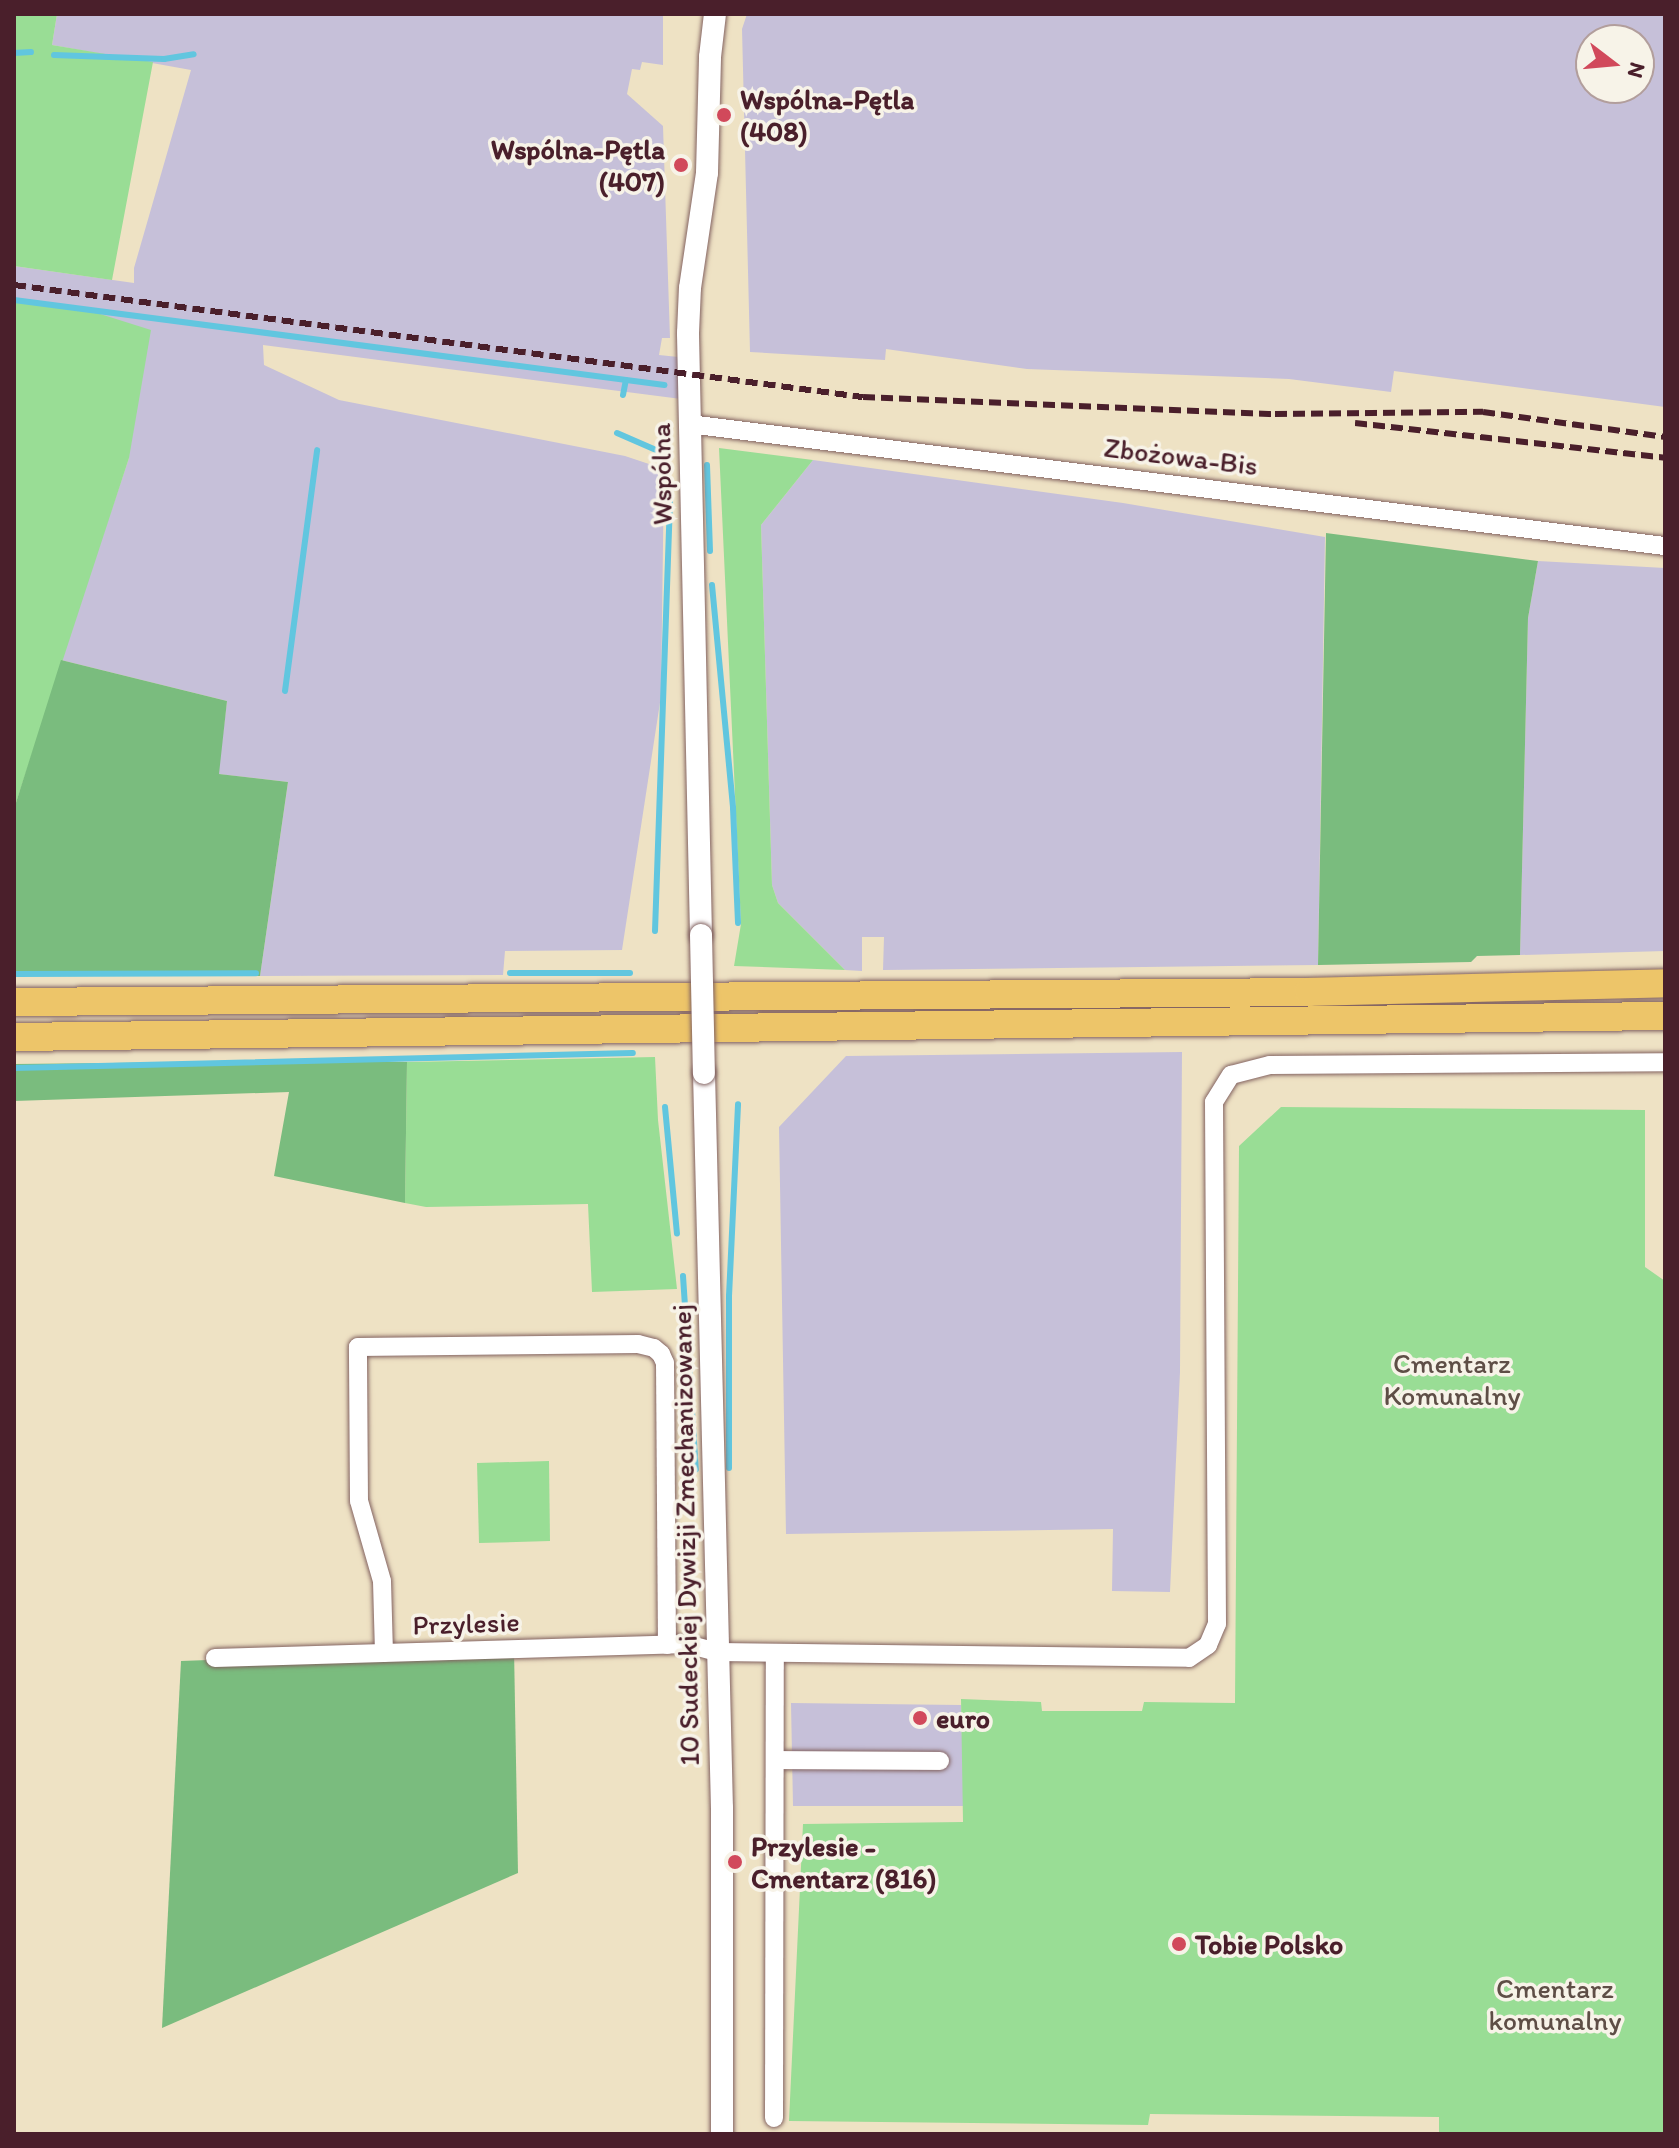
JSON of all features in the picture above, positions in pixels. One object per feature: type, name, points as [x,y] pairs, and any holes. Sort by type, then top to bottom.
[{"type":"main road","points":[[14,1002],[1295,992],[1665,983]]},
{"type":"main road","points":[[14,1037],[1665,1016]]},
{"type":"street","name":"Wspólna","points":[[701,935],[688,310],[705,200],[715,14]]},
{"type":"street","name":"Zbożowa-Bis","points":[[689,424],[1665,546]]},
{"type":"street","name":"10 Sudeckiej Dywizji Zmechanizowanej","points":[[701,935],[722,1808],[722,2134]]},
{"type":"street","name":"Przylesie","points":[[215,1658],[687,1644],[717,1652],[775,1654],[1189,1658],[1208,1645],[1217,1624],[1214,1102],[1231,1075],[1270,1065],[1665,1062]]},
{"type":"street","points":[[384,1653],[382,1581],[359,1501],[358,1347],[638,1344],[661,1354],[665,1363],[667,1645]]},
{"type":"street","points":[[774,2118],[775,1654]]},
{"type":"street","points":[[775,1760],[940,1761]]},
{"type":"shaded area","points":[[57,14],[663,14],[663,65],[642,62],[640,70],[632,69],[627,94],[663,126],[670,338],[662,338],[659,355],[688,358],[689,400],[263,345],[264,365],[339,400],[625,456],[664,469],[661,696],[622,950],[505,951],[503,975],[260,976],[288,782],[218,774],[227,701],[61,660],[129,458],[78,307],[14,300],[14,266],[134,283],[134,268],[191,70],[52,45]]},
{"type":"shaded area","points":[[747,14],[1665,14],[1665,407],[1394,371],[1391,392],[1289,379],[1027,369],[886,349],[885,360],[750,352],[742,29]]},
{"type":"shaded area","points":[[813,460],[1123,503],[1325,537],[1318,965],[883,970],[884,937],[862,937],[862,971],[845,970],[778,903],[772,885],[761,525]]},
{"type":"shaded area","points":[[1538,561],[1665,568],[1665,951],[1520,955],[1528,618]]},
{"type":"shaded area","points":[[1182,1052],[1180,1372],[1170,1592],[1112,1591],[1113,1529],[786,1534],[779,1127],[846,1056]]},
{"type":"shaded area","points":[[791,1703],[961,1705],[964,1806],[793,1806]]},
{"type":"green space","points":[[14,14],[57,14],[52,45],[153,62],[112,280],[14,266]]},
{"type":"green space","points":[[14,300],[78,307],[151,330],[129,458],[14,809]]},
{"type":"green space","points":[[719,448],[813,460],[761,525],[772,885],[778,903],[845,970],[734,966],[741,924]]},
{"type":"green space","points":[[1326,533],[1538,561],[1528,618],[1520,955],[1477,956],[1471,962],[1318,965]]},
{"type":"green space","points":[[61,660],[227,701],[219,774],[288,782],[260,976],[14,973],[14,809]]},
{"type":"green space","points":[[655,1057],[658,1120],[677,1289],[592,1292],[588,1204],[426,1207],[405,1203],[407,1062]]},
{"type":"green space","points":[[407,1062],[405,1203],[274,1176],[289,1092],[14,1101],[14,1064]]},
{"type":"green space","name":"Cmentarz Komunalny","points":[[1281,1107],[1645,1110],[1645,1267],[1665,1281],[1665,2134],[1439,2134],[1439,2117],[1150,2114],[1148,2125],[789,2121],[803,1824],[963,1822],[961,1699],[1041,1702],[1042,1711],[1142,1711],[1144,1702],[1235,1703],[1239,1146]]},
{"type":"green space","points":[[549,1461],[550,1541],[479,1543],[477,1463]]},
{"type":"green space","points":[[514,1649],[518,1873],[162,2028],[181,1661]]},
{"type":"waterway","points":[[14,53],[31,52]]},
{"type":"waterway","points":[[54,55],[164,59],[194,54]]},
{"type":"waterway","points":[[14,300],[664,385]]},
{"type":"waterway","points":[[623,395],[626,380]]},
{"type":"waterway","points":[[617,433],[665,454],[667,466]]},
{"type":"waterway","points":[[285,691],[317,450]]},
{"type":"waterway","points":[[707,465],[710,551]]},
{"type":"waterway","points":[[655,931],[670,492]]},
{"type":"waterway","points":[[712,585],[733,808],[738,923]]},
{"type":"waterway","points":[[14,974],[256,973]]},
{"type":"waterway","points":[[510,973],[630,973]]},
{"type":"waterway","points":[[14,1068],[633,1053]]},
{"type":"waterway","points":[[729,1468],[729,1296],[738,1104]]},
{"type":"waterway","points":[[665,1107],[677,1233]]},
{"type":"waterway","points":[[683,1276],[696,1470]]},
{"type":"railway","points":[[14,285],[863,397],[1275,414],[1483,412],[1665,437]]},
{"type":"railway","points":[[1355,423],[1665,458]]},
{"type":"place","name":"Wspólna-Pętla (408)","points":[[724,115]]},
{"type":"place","name":"Wspólna-Pętla (407)","points":[[681,165]]},
{"type":"place","name":"euro","points":[[920,1718]]},
{"type":"place","name":"Przylesie - Cmentarz (816)","points":[[735,1862]]},
{"type":"place","name":"Tobie Polsko","points":[[1179,1944]]},
{"type":"park label","name":"Cmentarz komunalny","points":[[1555,2004]]}]
